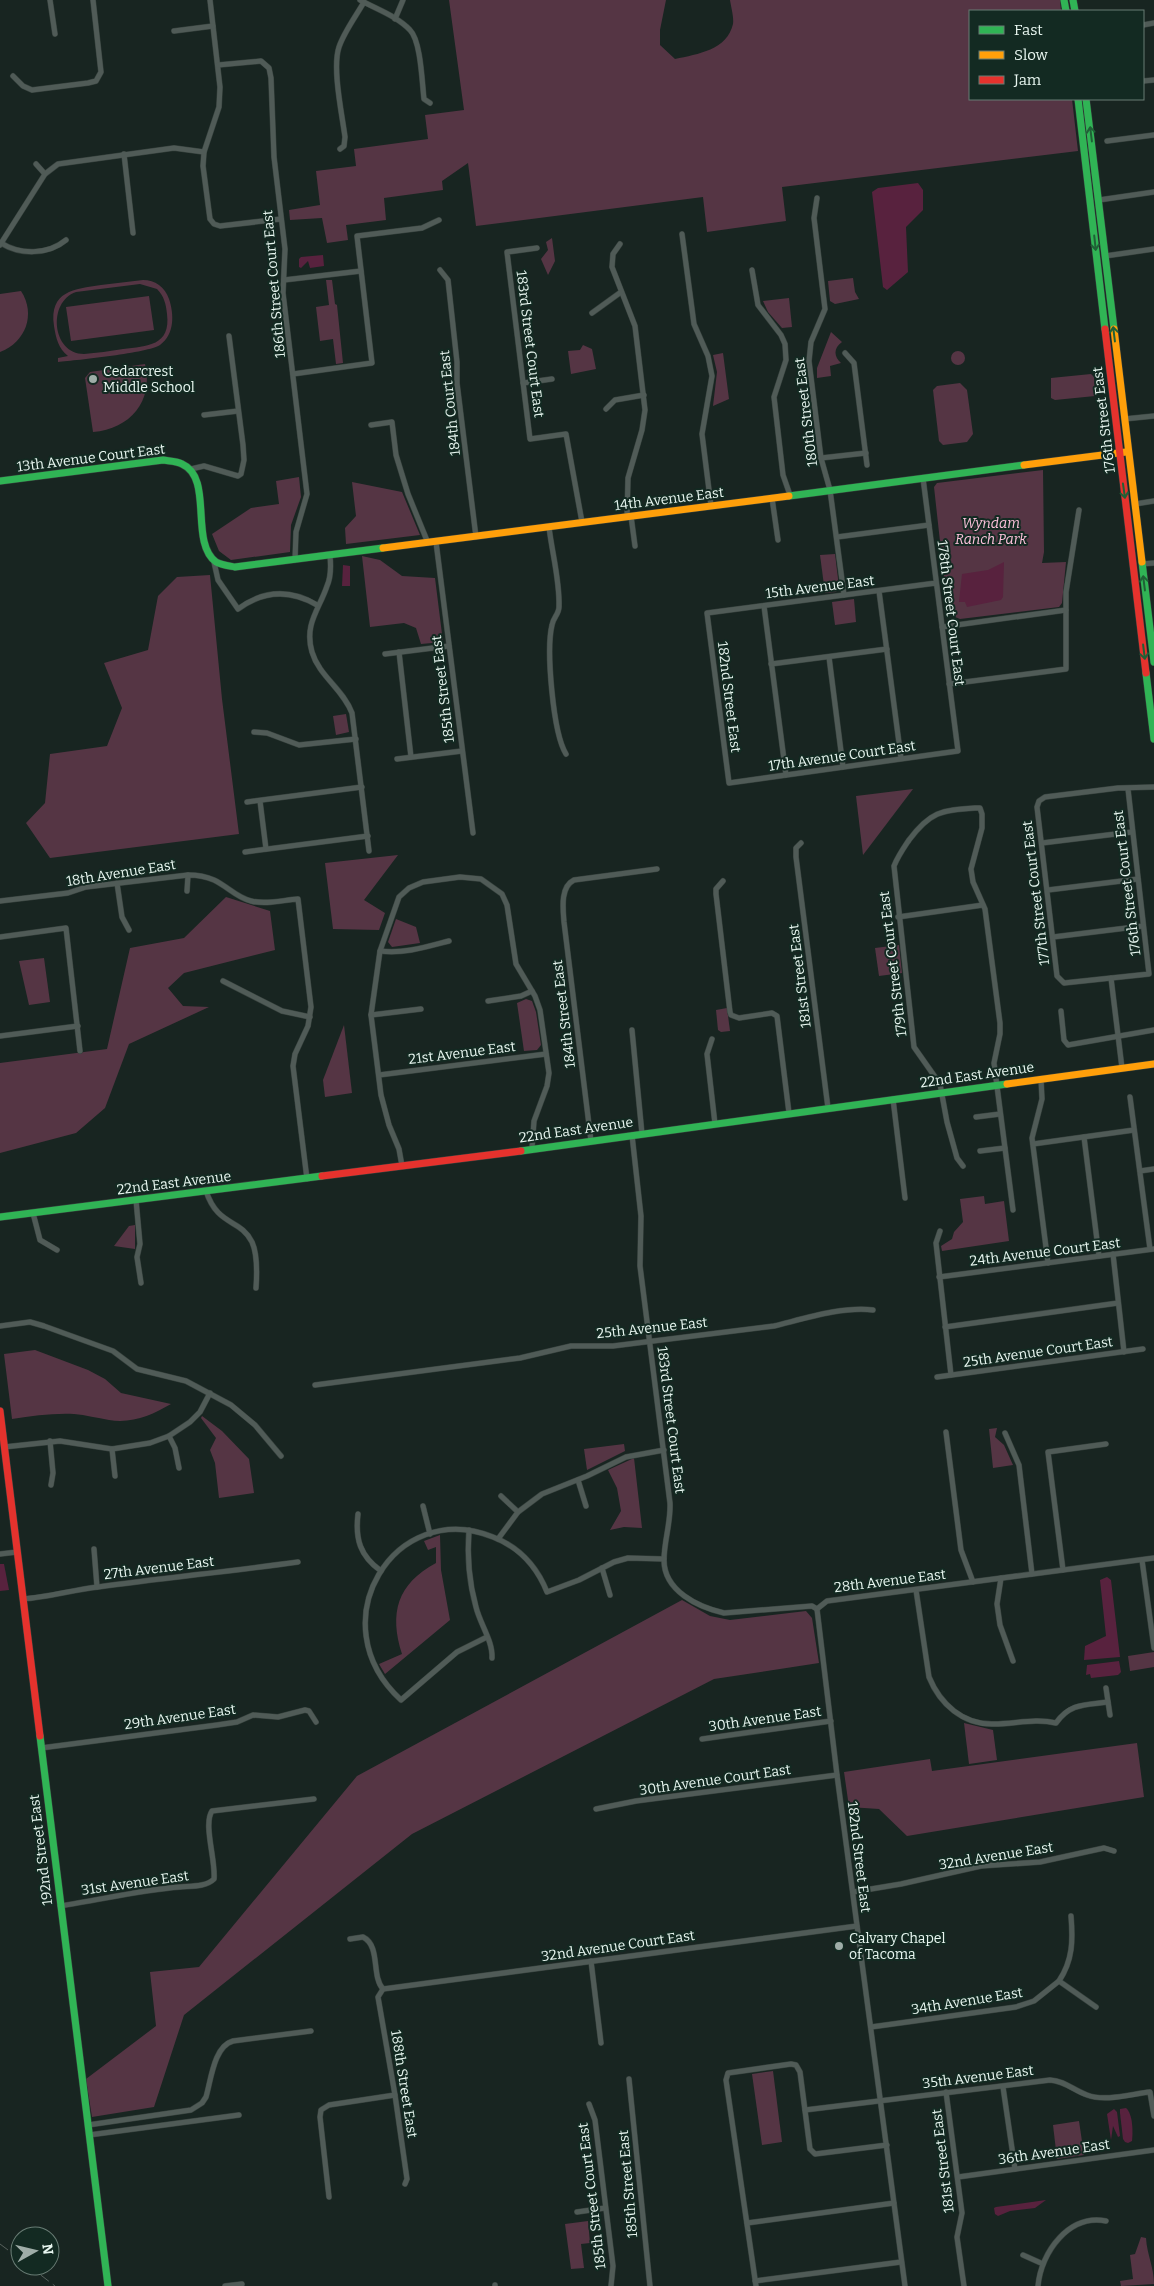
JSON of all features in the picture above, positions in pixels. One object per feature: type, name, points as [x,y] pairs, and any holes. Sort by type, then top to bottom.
[{"type":"street","points":[[50,0],[55,34]]},
{"type":"street","points":[[13,76],[23,86],[32,90],[88,83],[98,78],[100,67],[93,0]]},
{"type":"street","points":[[210,0],[218,65],[220,102],[204,152],[203,174],[209,215],[214,224],[224,226],[280,218]]},
{"type":"street","points":[[395,19],[403,0]]},
{"type":"street","points":[[340,149],[344,146],[345,137],[337,67],[338,53],[343,38],[362,1],[395,19],[414,35],[424,99],[430,103]]},
{"type":"street","points":[[174,31],[213,26]]},
{"type":"street","name":"186th Street Court East","points":[[218,65],[252,61],[267,64],[272,93],[274,157],[285,249],[283,293],[307,494],[307,500],[296,532],[295,560]]},
{"type":"street","name":"176th Street East","points":[[1078,100],[1154,739]]},
{"type":"street","name":"176th Street East","points":[[1086,100],[1154,662]]},
{"type":"street","points":[[1107,141],[1154,134]]},
{"type":"street","points":[[66,240],[59,246],[50,249],[25,252],[13,250],[1,244],[45,174],[58,164],[174,148],[204,152]]},
{"type":"street","points":[[124,154],[133,233]]},
{"type":"street","points":[[1085,158],[1090,165],[1094,196],[1099,200],[1154,192]]},
{"type":"street","points":[[36,164],[45,174]]},
{"type":"street","name":"180th Street East","points":[[817,198],[814,218],[825,309],[808,355],[821,458],[830,490],[844,595]]},
{"type":"street","points":[[293,374],[372,363],[357,236],[422,228],[439,220]]},
{"type":"street","points":[[682,234],[694,324],[708,356],[712,376],[712,387],[703,422],[702,434],[711,506]]},
{"type":"street","points":[[620,244],[612,260],[621,292],[631,312],[635,326],[645,410],[642,430],[626,491],[635,546]]},
{"type":"street","name":"183rd Street Court East","points":[[537,248],[507,252],[530,439],[566,434],[582,522]]},
{"type":"street","points":[[1105,256],[1154,249]]},
{"type":"street","name":"184th Court East","points":[[440,270],[448,280],[457,355],[457,383],[476,537]]},
{"type":"street","points":[[752,270],[758,305],[785,344],[786,360],[774,397],[783,474],[790,495]]},
{"type":"street","points":[[284,280],[361,271]]},
{"type":"street","points":[[592,313],[621,292]]},
{"type":"street","points":[[204,415],[238,411],[229,336]]},
{"type":"street","points":[[845,353],[854,363],[867,464]]},
{"type":"street","points":[[1109,359],[1113,367],[1120,415],[1124,419],[1154,416]]},
{"type":"street","points":[[523,383],[552,380]]},
{"type":"street","points":[[606,409],[615,400],[644,395]]},
{"type":"street","name":"13th Avenue Court East","points":[[0,480],[162,460],[180,462],[191,469],[204,466],[240,475],[244,460],[238,411]]},
{"type":"street","points":[[371,425],[392,422],[396,455],[408,494],[428,543]]},
{"type":"street","name":"14th Avenue East","points":[[214,562],[224,567],[235,567],[330,556],[1128,452]]},
{"type":"street","points":[[821,458],[866,453]]},
{"type":"street","points":[[191,469],[197,484],[205,546],[214,562],[218,580],[238,609],[255,598],[276,593],[294,594],[317,605]]},
{"type":"street","name":"178th Street Court East","points":[[923,478],[958,751]]},
{"type":"street","points":[[772,498],[778,540]]},
{"type":"street","points":[[1135,504],[1154,501]]},
{"type":"street","points":[[949,684],[1066,668],[1067,582],[1079,510]]},
{"type":"street","points":[[837,537],[929,525]]},
{"type":"street","points":[[549,527],[559,606],[552,626],[550,649],[555,718],[558,736],[566,754]]},
{"type":"street","name":"185th Street East","points":[[436,542],[473,833]]},
{"type":"street","points":[[330,556],[329,582],[317,605],[311,624],[312,653],[318,666],[346,700],[352,713],[369,851]]},
{"type":"street","points":[[1142,564],[1154,563]]},
{"type":"street","name":"15th Avenue East","points":[[707,613],[936,584]]},
{"type":"street","points":[[879,591],[901,758]]},
{"type":"street","points":[[1138,604],[1146,602]]},
{"type":"street","points":[[764,606],[786,775]]},
{"type":"street","points":[[942,627],[1066,610]]},
{"type":"street","name":"182nd Street East","points":[[707,613],[729,783]]},
{"type":"street","points":[[385,654],[449,646]]},
{"type":"street","points":[[771,664],[887,650]]},
{"type":"street","points":[[399,652],[412,757]]},
{"type":"street","points":[[829,657],[843,767]]},
{"type":"street","points":[[254,732],[267,733],[299,745],[356,739]]},
{"type":"street","points":[[397,759],[462,751]]},
{"type":"street","name":"17th Avenue Court East","points":[[729,783],[958,751]]},
{"type":"street","points":[[247,802],[362,787]]},
{"type":"street","points":[[1128,789],[1154,787]]},
{"type":"street","name":"177th Street Court East","points":[[1111,978],[1066,984],[1057,976],[1038,807],[1039,800],[1044,797],[1118,788],[1128,789]]},
{"type":"street","name":"176th Street Court East","points":[[1111,978],[1149,974],[1128,789]]},
{"type":"street","points":[[260,800],[266,849]]},
{"type":"street","name":"179th Street Court East","points":[[963,1166],[957,1158],[947,1122],[942,1093],[936,1077],[920,1058],[914,1047],[898,917],[894,866],[898,855],[923,822],[932,815],[970,808],[980,808],[982,811],[982,828],[971,869],[973,882],[983,905]]},
{"type":"street","points":[[1042,843],[1132,832]]},
{"type":"street","points":[[245,852],[368,836]]},
{"type":"street","name":"181st Street East","points":[[801,843],[796,848],[796,857],[828,1108]]},
{"type":"street","name":"184th Street East","points":[[591,1141],[564,922],[565,894],[568,885],[574,880],[657,869]]},
{"type":"street","points":[[187,891],[188,875]]},
{"type":"street","name":"18th Avenue East","points":[[0,902],[68,893],[86,887],[188,875],[204,876],[215,880],[238,896],[252,901],[265,902],[298,899],[311,1007],[310,1017]]},
{"type":"street","points":[[402,1166],[399,1149],[386,1115],[372,1015],[380,952],[388,925],[399,897],[409,888],[423,882],[470,877],[481,880],[502,894],[507,905],[516,964],[532,991],[540,1010],[546,1054],[548,1080],[534,1121],[532,1148]]},
{"type":"street","points":[[1048,890],[1138,879]]},
{"type":"street","points":[[723,882],[716,889],[716,894],[730,1012],[731,1015],[739,1018],[772,1013],[777,1016],[789,1113]]},
{"type":"street","points":[[117,883],[122,916],[129,930]]},
{"type":"street","points":[[898,917],[983,905],[986,909],[1000,1029],[994,1063],[1013,1210]]},
{"type":"street","points":[[1053,937],[1144,926]]},
{"type":"street","points":[[0,937],[66,928],[80,1050]]},
{"type":"street","points":[[380,952],[410,951],[449,941]]},
{"type":"street","points":[[1111,978],[1122,1068]]},
{"type":"street","points":[[223,980],[282,1011],[310,1017],[308,1026],[295,1054],[293,1066],[307,1179]]},
{"type":"street","points":[[488,1001],[521,996],[532,991]]},
{"type":"street","points":[[372,1015],[421,1009]]},
{"type":"street","points":[[1062,1011],[1064,1037],[1067,1043],[1072,1045],[1154,1030]]},
{"type":"street","points":[[0,1036],[78,1026]]},
{"type":"street","points":[[632,1030],[642,1134]]},
{"type":"street","points":[[712,1039],[708,1054],[715,1124]]},
{"type":"street","name":"21st Avenue East","points":[[380,1075],[546,1054]]},
{"type":"street","name":"22nd East Avenue","points":[[0,1217],[307,1179],[1154,1064]]},
{"type":"street","points":[[1041,1079],[1042,1099],[1033,1130],[1033,1144],[1048,1263]]},
{"type":"street","points":[[1130,1097],[1152,1249]]},
{"type":"street","points":[[893,1099],[905,1198]]},
{"type":"street","points":[[976,1117],[1000,1114]]},
{"type":"street","points":[[1033,1144],[1134,1130]]},
{"type":"street","name":"183rd Street Court East","points":[[632,1135],[641,1216],[640,1266],[670,1511],[664,1559]]},
{"type":"street","points":[[1084,1137],[1099,1256]]},
{"type":"street","points":[[980,1151],[1005,1148]]},
{"type":"street","points":[[1140,1171],[1154,1169]]},
{"type":"street","points":[[206,1192],[210,1206],[216,1213],[244,1232],[251,1240],[256,1264],[256,1288]]},
{"type":"street","points":[[136,1200],[140,1244],[137,1264],[140,1283]]},
{"type":"street","points":[[33,1213],[40,1240],[57,1250]]},
{"type":"street","points":[[940,1230],[936,1244],[951,1374]]},
{"type":"street","name":"24th Avenue Court East","points":[[940,1277],[1152,1249]]},
{"type":"street","points":[[1112,1254],[1124,1352]]},
{"type":"street","points":[[946,1327],[1118,1303]]},
{"type":"street","name":"25th Avenue East","points":[[315,1385],[520,1358],[571,1346],[613,1346],[774,1326],[793,1320],[858,1310],[873,1310]]},
{"type":"street","points":[[0,1326],[30,1322],[44,1326],[113,1351],[137,1368],[186,1381],[231,1405],[255,1425],[281,1456]]},
{"type":"street","name":"25th Avenue Court East","points":[[937,1376],[1142,1349]]},
{"type":"street","points":[[4,1447],[50,1441],[74,1442],[112,1449],[135,1447],[169,1436],[190,1422],[200,1412],[210,1393]]},
{"type":"street","name":"192nd Street East","points":[[0,1411],[108,2286]]},
{"type":"street","points":[[946,1432],[961,1550],[973,1582]]},
{"type":"street","points":[[1005,1433],[1019,1465],[1032,1574]]},
{"type":"street","points":[[169,1436],[175,1448],[180,1468]]},
{"type":"street","points":[[50,1441],[52,1473],[50,1484]]},
{"type":"street","points":[[1063,1570],[1048,1452],[1106,1444]]},
{"type":"street","points":[[112,1449],[115,1476]]},
{"type":"street","points":[[498,1539],[518,1512],[542,1494],[578,1480],[626,1457],[664,1450]]},
{"type":"street","points":[[578,1480],[586,1506]]},
{"type":"street","points":[[501,1496],[518,1512]]},
{"type":"street","points":[[423,1506],[430,1534]]},
{"type":"street","points":[[358,1514],[357,1534],[360,1548],[368,1561],[381,1571]]},
{"type":"street","points":[[486,1637],[457,1652],[401,1700],[375,1669],[365,1636],[366,1606],[372,1587],[381,1571],[404,1548],[430,1534],[447,1531],[469,1530],[498,1539],[526,1558],[539,1574],[548,1592],[579,1580],[614,1562],[628,1558],[664,1559]]},
{"type":"street","points":[[469,1530],[470,1579],[476,1607],[492,1649],[492,1658]]},
{"type":"street","points":[[94,1549],[97,1587]]},
{"type":"street","points":[[0,1554],[17,1552]]},
{"type":"street","name":"28th Avenue East","points":[[664,1559],[670,1581],[676,1589],[710,1609],[731,1614],[812,1606],[817,1609],[827,1601],[1154,1558]]},
{"type":"street","points":[[1142,1560],[1154,1648]]},
{"type":"street","name":"27th Avenue East","points":[[23,1599],[45,1597],[97,1587],[298,1562]]},
{"type":"street","points":[[602,1568],[610,1596]]},
{"type":"street","points":[[1001,1578],[997,1604],[1000,1625],[1013,1661]]},
{"type":"street","points":[[1146,1590],[1154,1589]]},
{"type":"street","points":[[916,1590],[927,1667],[931,1682],[946,1704],[963,1717],[992,1724],[1028,1720],[1056,1724],[1066,1711],[1072,1707],[1108,1702]]},
{"type":"street","name":"182nd Street East","points":[[817,1609],[837,1775],[905,2286]]},
{"type":"street","points":[[1106,1688],[1110,1715]]},
{"type":"street","name":"29th Avenue East","points":[[41,1748],[237,1722],[253,1715],[278,1717],[305,1710],[308,1711],[316,1722]]},
{"type":"street","name":"30th Avenue East","points":[[702,1739],[831,1721]]},
{"type":"street","name":"30th Avenue Court East","points":[[596,1809],[636,1801],[837,1775]]},
{"type":"street","name":"31st Avenue East","points":[[60,1906],[159,1889],[195,1886],[212,1881],[215,1870],[209,1821],[212,1811],[314,1799]]},
{"type":"street","name":"32nd Avenue East","points":[[853,1892],[901,1884],[981,1866],[1040,1862],[1104,1848],[1114,1851]]},
{"type":"street","points":[[1071,1916],[1073,1937],[1070,1958],[1059,1981],[1096,2007]]},
{"type":"street","name":"32nd Avenue Court East","points":[[383,1989],[857,1926]]},
{"type":"street","points":[[350,1939],[364,1937],[369,1941],[374,1953],[379,1984],[383,1989]]},
{"type":"street","points":[[591,1961],[601,2043]]},
{"type":"street","name":"34th Avenue East","points":[[872,2027],[1016,2007],[1034,2001],[1059,1981]]},
{"type":"street","name":"188th Street East","points":[[383,1989],[378,1997],[395,2095],[407,2179],[405,2184]]},
{"type":"street","points":[[88,2125],[191,2110],[199,2106],[206,2097],[218,2056],[226,2044],[234,2041],[311,2031]]},
{"type":"street","points":[[886,2145],[821,2154],[813,2153],[810,2149],[800,2072],[794,2064],[728,2073],[726,2080],[755,2284],[902,2262]]},
{"type":"street","name":"185th Street East","points":[[629,2079],[650,2286]]},
{"type":"street","name":"35th Avenue East","points":[[805,2110],[1050,2080],[1064,2082],[1093,2097],[1150,2092],[1154,2116]]},
{"type":"street","points":[[1003,2087],[1015,2169]]},
{"type":"street","name":"181st Street East","points":[[946,2092],[962,2213],[957,2237],[964,2286]]},
{"type":"street","points":[[329,2197],[320,2111],[329,2106],[395,2095]]},
{"type":"street","name":"185th Street Court East","points":[[589,2104],[595,2120],[613,2266],[611,2286]]},
{"type":"street","points":[[89,2135],[239,2115]]},
{"type":"street","name":"36th Avenue East","points":[[958,2178],[1154,2150]]},
{"type":"street","points":[[747,2223],[894,2203]]},
{"type":"street","points":[[577,2212],[605,2208]]},
{"type":"street","points":[[1038,2286],[1043,2264],[1058,2239],[1074,2226],[1091,2220],[1106,2221]]},
{"type":"street","points":[[1023,2255],[1043,2264]]},
{"type":"street","points":[[225,2286],[242,2284]]},
{"type":"green space","points":[[449,0],[666,0],[660,30],[660,45],[675,59],[702,53],[725,40],[733,24],[730,0],[1060,0],[1061,10],[969,10],[969,100],[1072,100],[1078,151],[782,187],[786,221],[707,232],[703,197],[476,226],[468,163],[442,181],[443,190],[384,198],[386,220],[346,225],[348,240],[327,243],[322,218],[290,220],[289,210],[320,205],[316,171],[356,166],[354,149],[428,139],[425,115],[464,110]]},
{"type":"green space","points":[[552,238],[555,261],[548,275],[541,259],[548,250],[546,242]]},
{"type":"green space","points":[[853,278],[855,292],[859,299],[835,304],[830,301],[828,281]]},
{"type":"green space","points":[[143,280],[155,283],[162,288],[171,305],[171,330],[160,345],[142,351],[112,356],[58,362],[58,358],[68,356],[60,346],[54,326],[53,314],[55,305],[60,299],[66,294],[82,288]],"holes":[[[140,284],[157,289],[165,304],[167,325],[165,333],[156,342],[141,347],[84,354],[73,352],[65,346],[57,327],[57,316],[67,298],[76,292]]]},
{"type":"green space","points":[[326,280],[332,280],[335,304],[337,305],[343,363],[336,364],[333,339],[320,341],[316,307],[329,305]]},
{"type":"green space","points":[[21,291],[28,309],[26,326],[16,341],[0,352],[0,294]]},
{"type":"green space","points":[[149,296],[154,330],[71,341],[66,307]]},
{"type":"green space","points":[[789,298],[792,327],[782,328],[768,312],[763,301]]},
{"type":"green space","points":[[831,332],[842,342],[836,350],[837,358],[841,363],[830,366],[831,376],[817,378],[817,368]]},
{"type":"green space","points":[[583,345],[592,349],[596,369],[571,374],[568,351],[580,350]]},
{"type":"green space","points":[[955,351],[961,351],[965,358],[961,365],[955,365],[951,361],[951,355]]},
{"type":"green space","points":[[723,353],[729,399],[713,406],[717,372],[713,355]]},
{"type":"green space","points":[[145,364],[146,390],[136,411],[118,425],[106,430],[93,432],[85,378],[90,372]]},
{"type":"green space","points":[[1091,374],[1094,377],[1095,396],[1055,400],[1051,398],[1051,378]]},
{"type":"green space","points":[[960,383],[967,390],[973,434],[967,442],[943,445],[939,441],[933,390],[937,386]]},
{"type":"green space","name":"Wyndam Ranch Park","points":[[1043,470],[1044,552],[1042,563],[1066,562],[1062,603],[1059,607],[960,619],[948,614],[934,487],[937,483]]},
{"type":"green space","points":[[299,477],[301,497],[291,525],[290,552],[231,560],[219,551],[212,534],[251,508],[279,504],[276,481]]},
{"type":"green space","points":[[352,482],[402,492],[420,535],[346,544],[345,528],[356,516]]},
{"type":"green space","points":[[835,554],[839,587],[836,592],[825,593],[820,555]]},
{"type":"green space","points":[[362,556],[380,560],[402,576],[435,578],[443,642],[421,644],[416,628],[404,623],[370,627]]},
{"type":"green space","points":[[210,575],[222,699],[239,834],[50,858],[26,823],[45,803],[50,754],[107,746],[122,708],[104,663],[148,650],[158,596],[177,577]]},
{"type":"green space","points":[[854,599],[856,622],[835,625],[832,602]]},
{"type":"green space","points":[[346,714],[349,732],[336,735],[333,716]]},
{"type":"green space","points":[[913,789],[863,855],[856,796]]},
{"type":"green space","points":[[398,855],[364,900],[385,913],[379,930],[333,929],[325,863]]},
{"type":"green space","points":[[226,897],[270,911],[275,950],[184,973],[168,988],[183,1006],[209,1007],[129,1044],[105,1108],[76,1133],[0,1153],[0,1063],[107,1049],[130,948],[184,938]]},
{"type":"green space","points":[[396,919],[416,927],[420,943],[392,947],[388,942]]},
{"type":"green space","points":[[899,945],[902,973],[879,976],[875,948]]},
{"type":"green space","points":[[44,958],[50,1002],[29,1005],[19,961]]},
{"type":"green space","points":[[526,999],[532,1001],[536,1012],[541,1045],[537,1050],[524,1051],[517,1003]]},
{"type":"green space","points":[[727,1008],[730,1031],[721,1032],[718,1030],[716,1010]]},
{"type":"green space","points":[[344,1025],[352,1093],[325,1097],[323,1080]]},
{"type":"green space","points":[[984,1196],[985,1204],[1004,1201],[1009,1241],[942,1251],[941,1246],[952,1239],[954,1232],[963,1222],[960,1199]]},
{"type":"green space","points":[[135,1225],[135,1249],[114,1246],[129,1226]]},
{"type":"green space","points":[[35,1350],[88,1370],[105,1379],[121,1393],[171,1404],[157,1412],[126,1421],[74,1414],[12,1419],[4,1354]]},
{"type":"green space","points":[[202,1416],[222,1431],[249,1459],[254,1493],[219,1498],[215,1463],[210,1450],[216,1438],[201,1418]]},
{"type":"green space","points":[[997,1428],[995,1437],[1004,1445],[1013,1465],[993,1468],[989,1429]]},
{"type":"green space","points":[[624,1444],[625,1451],[587,1470],[584,1449]]},
{"type":"green space","points":[[634,1458],[642,1528],[624,1527],[610,1530],[621,1511],[617,1488],[608,1470]]},
{"type":"green space","points":[[440,1535],[441,1570],[450,1620],[385,1674],[379,1664],[402,1654],[396,1625],[400,1601],[412,1580],[436,1563],[436,1547],[428,1550],[424,1541]]},
{"type":"green space","points":[[682,1600],[710,1616],[730,1620],[806,1611],[812,1618],[819,1663],[714,1679],[412,1834],[184,2015],[154,2107],[92,2117],[86,2079],[156,2026],[150,1972],[199,1967],[357,1776]]},
{"type":"green space","points":[[1154,1652],[1154,1667],[1130,1671],[1128,1656]]},
{"type":"green space","points":[[964,1723],[993,1730],[997,1760],[969,1764]]},
{"type":"green space","points":[[1137,1743],[1144,1797],[907,1836],[879,1809],[849,1807],[844,1772],[930,1759],[932,1771]]},
{"type":"green space","points":[[773,2071],[782,2142],[762,2145],[752,2074]]},
{"type":"green space","points":[[1079,2121],[1084,2155],[1057,2159],[1053,2125]]},
{"type":"green space","points":[[588,2221],[590,2243],[581,2244],[584,2268],[571,2269],[565,2224]]},
{"type":"green space","points":[[1141,2237],[1146,2238],[1154,2284],[1121,2286],[1120,2281],[1133,2279],[1130,2255],[1135,2254]]},
{"type":"shaded area","points":[[918,183],[923,190],[923,210],[906,227],[908,272],[887,290],[883,287],[872,192],[878,188]]},
{"type":"shaded area","points":[[323,255],[324,266],[310,268],[308,261],[301,268],[299,267],[299,259],[301,257]]},
{"type":"shaded area","points":[[1004,562],[1003,597],[1001,600],[967,607],[965,602],[959,602],[962,574],[988,570]]},
{"type":"shaded area","points":[[343,565],[350,566],[350,586],[342,586]]},
{"type":"shaded area","points":[[0,1564],[4,1564],[9,1590],[0,1591]]},
{"type":"shaded area","points":[[1107,1577],[1111,1580],[1120,1657],[1084,1660],[1085,1646],[1106,1636],[1100,1580]]},
{"type":"shaded area","points":[[1119,1661],[1121,1672],[1118,1675],[1091,1678],[1090,1674],[1086,1675],[1087,1665]]},
{"type":"shaded area","points":[[1126,2108],[1130,2114],[1132,2128],[1132,2141],[1128,2143],[1123,2139],[1120,2113],[1120,2109]]},
{"type":"shaded area","points":[[1114,2109],[1117,2112],[1120,2136],[1118,2137],[1113,2126],[1111,2140],[1107,2114]]},
{"type":"shaded area","points":[[1046,2200],[1035,2208],[1010,2211],[998,2216],[995,2214],[994,2208],[996,2207]]},
{"type":"railway","points":[[0,2244],[10,2252]]},
{"type":"railway","points":[[42,2276],[55,2286]]},
{"type":"traffic: fast","points":[[1064,0],[1066,10]]},
{"type":"traffic: fast","points":[[1073,0],[1075,10]]},
{"type":"traffic: fast","points":[[1078,100],[1105,329]]},
{"type":"traffic: fast","points":[[1086,100],[1114,329]]},
{"type":"traffic: fast","points":[[0,481],[163,460],[175,462],[182,464],[192,471],[197,482],[204,540],[208,553],[218,563],[235,567],[383,548]]},
{"type":"traffic: fast","points":[[789,496],[1024,465]]},
{"type":"traffic: fast","points":[[1142,562],[1154,662]]},
{"type":"traffic: fast","points":[[1146,673],[1154,739]]},
{"type":"traffic: fast","points":[[521,1151],[1007,1084]]},
{"type":"traffic: fast","points":[[0,1217],[322,1176]]},
{"type":"traffic: fast","points":[[40,1736],[108,2286]]},
{"type":"traffic: slow","points":[[1114,329],[1142,562]]},
{"type":"traffic: slow","points":[[1024,465],[1126,452]]},
{"type":"traffic: slow","points":[[383,548],[789,496]]},
{"type":"traffic: slow","points":[[1007,1084],[1154,1064]]},
{"type":"traffic: jam","points":[[1105,329],[1146,673]]},
{"type":"traffic: jam","points":[[322,1176],[521,1151]]},
{"type":"traffic: jam","points":[[0,1411],[40,1736]]},
{"type":"place","name":"Cedarcrest Middle School","points":[[93,379]]},
{"type":"place","name":"Calvary Chapel of Tacoma","points":[[839,1946]]}]
